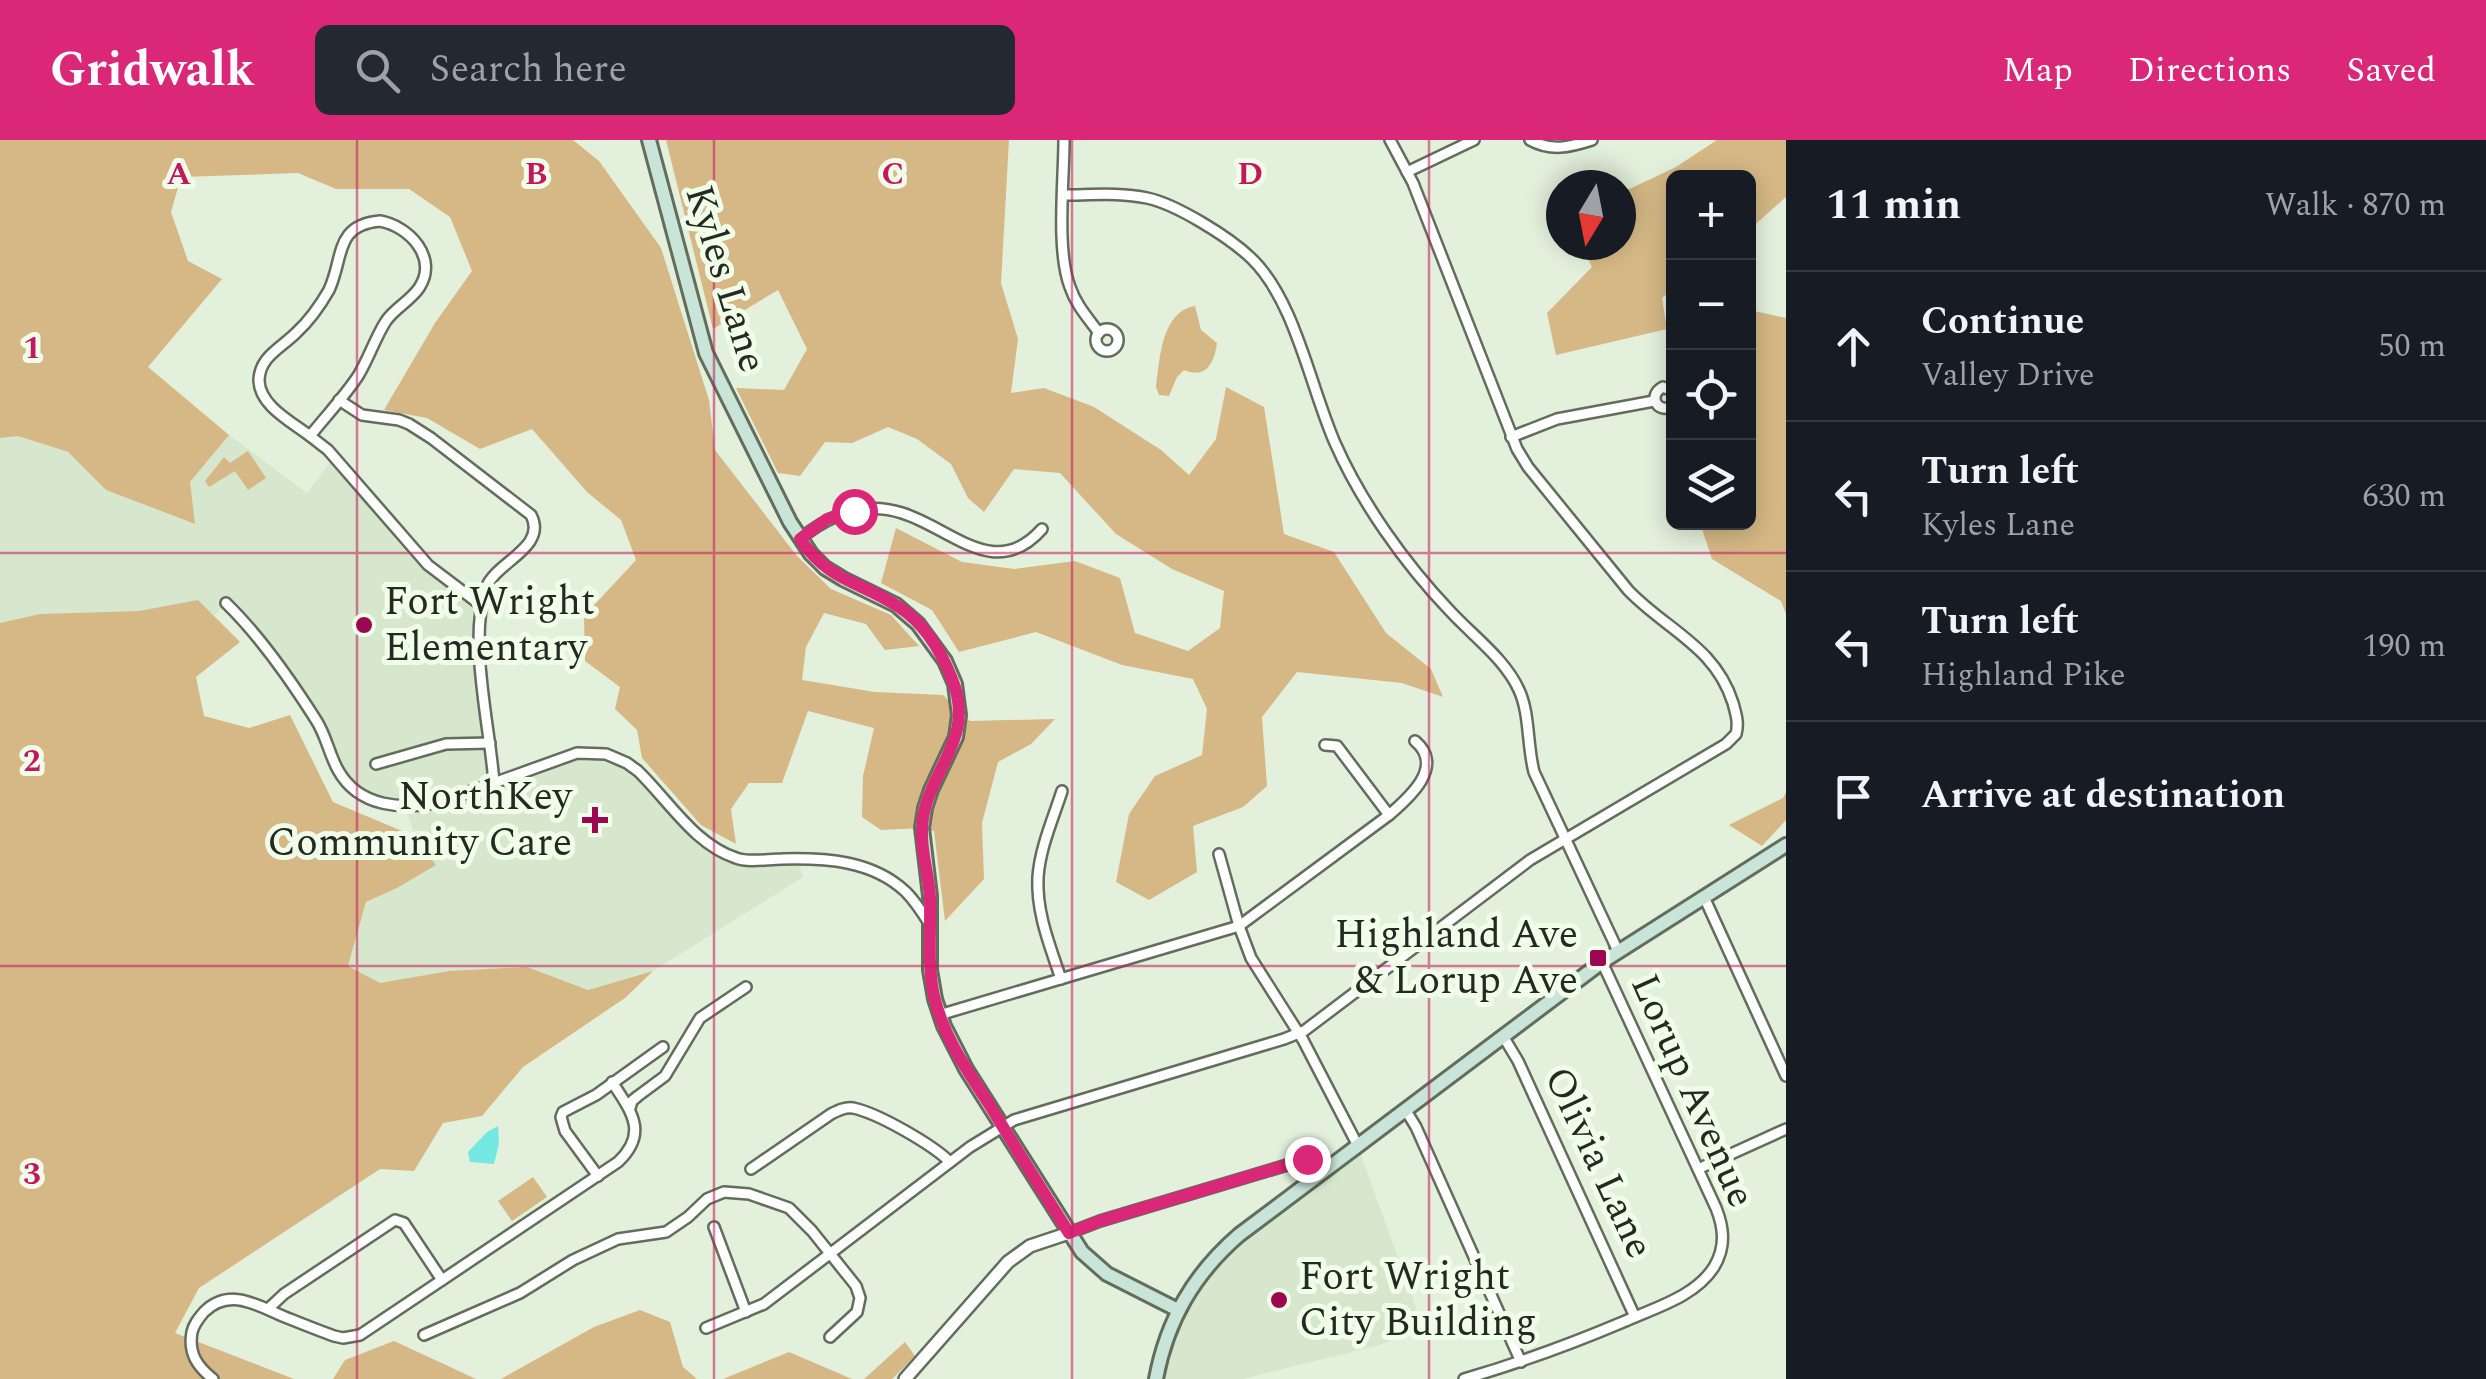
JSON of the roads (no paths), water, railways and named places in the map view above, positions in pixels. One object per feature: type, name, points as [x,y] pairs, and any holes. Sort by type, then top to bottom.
[{"type":"main road","name":"Kyles Lane","points":[[649,140],[706,353],[800,539],[825,568],[896,605],[918,624],[939,651],[954,684],[959,716],[956,737],[924,808],[922,828],[930,896],[930,970],[939,1015],[950,1040],[1082,1252],[1096,1266],[1178,1310]]},
{"type":"main road","points":[[1156,1379],[1164,1344],[1178,1310],[1198,1276],[1222,1250],[1602,962],[1786,845]]},
{"type":"street","points":[[1064,140],[1066,274],[1079,306],[1100,332]]},
{"type":"street","points":[[706,1328],[764,1304],[950,1162],[1014,1120],[1298,1034],[1530,860],[1726,744],[1736,734],[1737,716],[1717,668],[1690,640],[1642,606],[1528,468],[1511,437],[1408,172],[1390,140]]},
{"type":"street","points":[[1408,172],[1474,140]]},
{"type":"street","points":[[1530,140],[1555,148],[1592,140]]},
{"type":"street","points":[[1063,195],[1133,196],[1162,202],[1237,246],[1262,270],[1286,312],[1327,424],[1358,488],[1418,575],[1514,680],[1524,706],[1534,772],[1618,952]]},
{"type":"street","points":[[310,436],[365,363],[388,318],[414,294],[424,278],[423,252],[394,224],[370,222],[350,232],[340,250],[328,292],[296,333],[265,360],[260,390],[269,404],[310,436],[328,450],[428,565],[482,606]]},
{"type":"street","points":[[1666,387],[1654,394],[1654,402],[1666,408]]},
{"type":"street","points":[[339,400],[362,416],[409,424],[531,515],[535,523],[535,531],[512,562],[487,585],[482,606],[480,658],[494,782]]},
{"type":"street","points":[[1511,437],[1558,419],[1654,402]]},
{"type":"street","points":[[800,539],[827,519],[870,509],[901,512],[990,552],[1010,552],[1042,530]]},
{"type":"street","points":[[226,603],[267,650],[318,723],[338,771],[356,790],[384,805],[404,807],[440,802],[577,753],[606,754],[638,772],[713,848],[741,860],[829,860],[862,866],[882,874],[906,892],[929,923]]},
{"type":"street","points":[[939,1015],[1238,926],[1410,795],[1425,771],[1426,755],[1416,741]]},
{"type":"street","points":[[376,764],[446,744],[490,743]]},
{"type":"street","points":[[1325,745],[1337,746],[1388,814]]},
{"type":"street","points":[[1060,979],[1038,890],[1041,856],[1062,791]]},
{"type":"street","points":[[1219,854],[1238,926],[1251,958],[1298,1034],[1357,1144]]},
{"type":"street","points":[[1704,897],[1786,1076]]},
{"type":"street","name":"Lorup Avenue","points":[[1464,1379],[1522,1362],[1681,1296],[1714,1268],[1720,1255],[1722,1222],[1602,962]]},
{"type":"street","points":[[630,1108],[632,1101],[665,1076],[700,1018],[746,987]]},
{"type":"street","name":"Olivia Lane","points":[[1503,1036],[1635,1316]]},
{"type":"street","points":[[598,1176],[565,1131],[561,1115],[663,1047]]},
{"type":"street","points":[[214,1379],[200,1368],[192,1353],[193,1330],[198,1319],[215,1303],[237,1299],[344,1338],[367,1331],[598,1176],[630,1150],[634,1132],[630,1108],[612,1082]]},
{"type":"street","points":[[750,1169],[843,1108],[871,1114],[934,1148],[950,1162]]},
{"type":"street","points":[[1405,1109],[1522,1362]]},
{"type":"street","points":[[1698,1169],[1786,1129]]},
{"type":"street","points":[[905,1379],[1008,1262],[1030,1246],[1307,1159]]},
{"type":"street","points":[[424,1336],[520,1292],[618,1239],[675,1228],[707,1199],[724,1192],[749,1194],[790,1208],[856,1286],[860,1298],[857,1312],[830,1337]]},
{"type":"street","points":[[268,1309],[284,1294],[395,1220],[404,1224],[442,1280]]},
{"type":"street","points":[[714,1227],[746,1312]]},
{"type":"water","points":[[498,1126],[494,1164],[470,1162],[468,1152]]},
{"type":"place","name":"Fort Wright Elementary","points":[[364,625]]},
{"type":"place","name":"NorthKey Community Care","points":[[595,820]]},
{"type":"place","name":"Highland Ave & Lorup Ave","points":[[1598,958]]},
{"type":"place","name":"Fort Wright City Building","points":[[1279,1300]]}]
